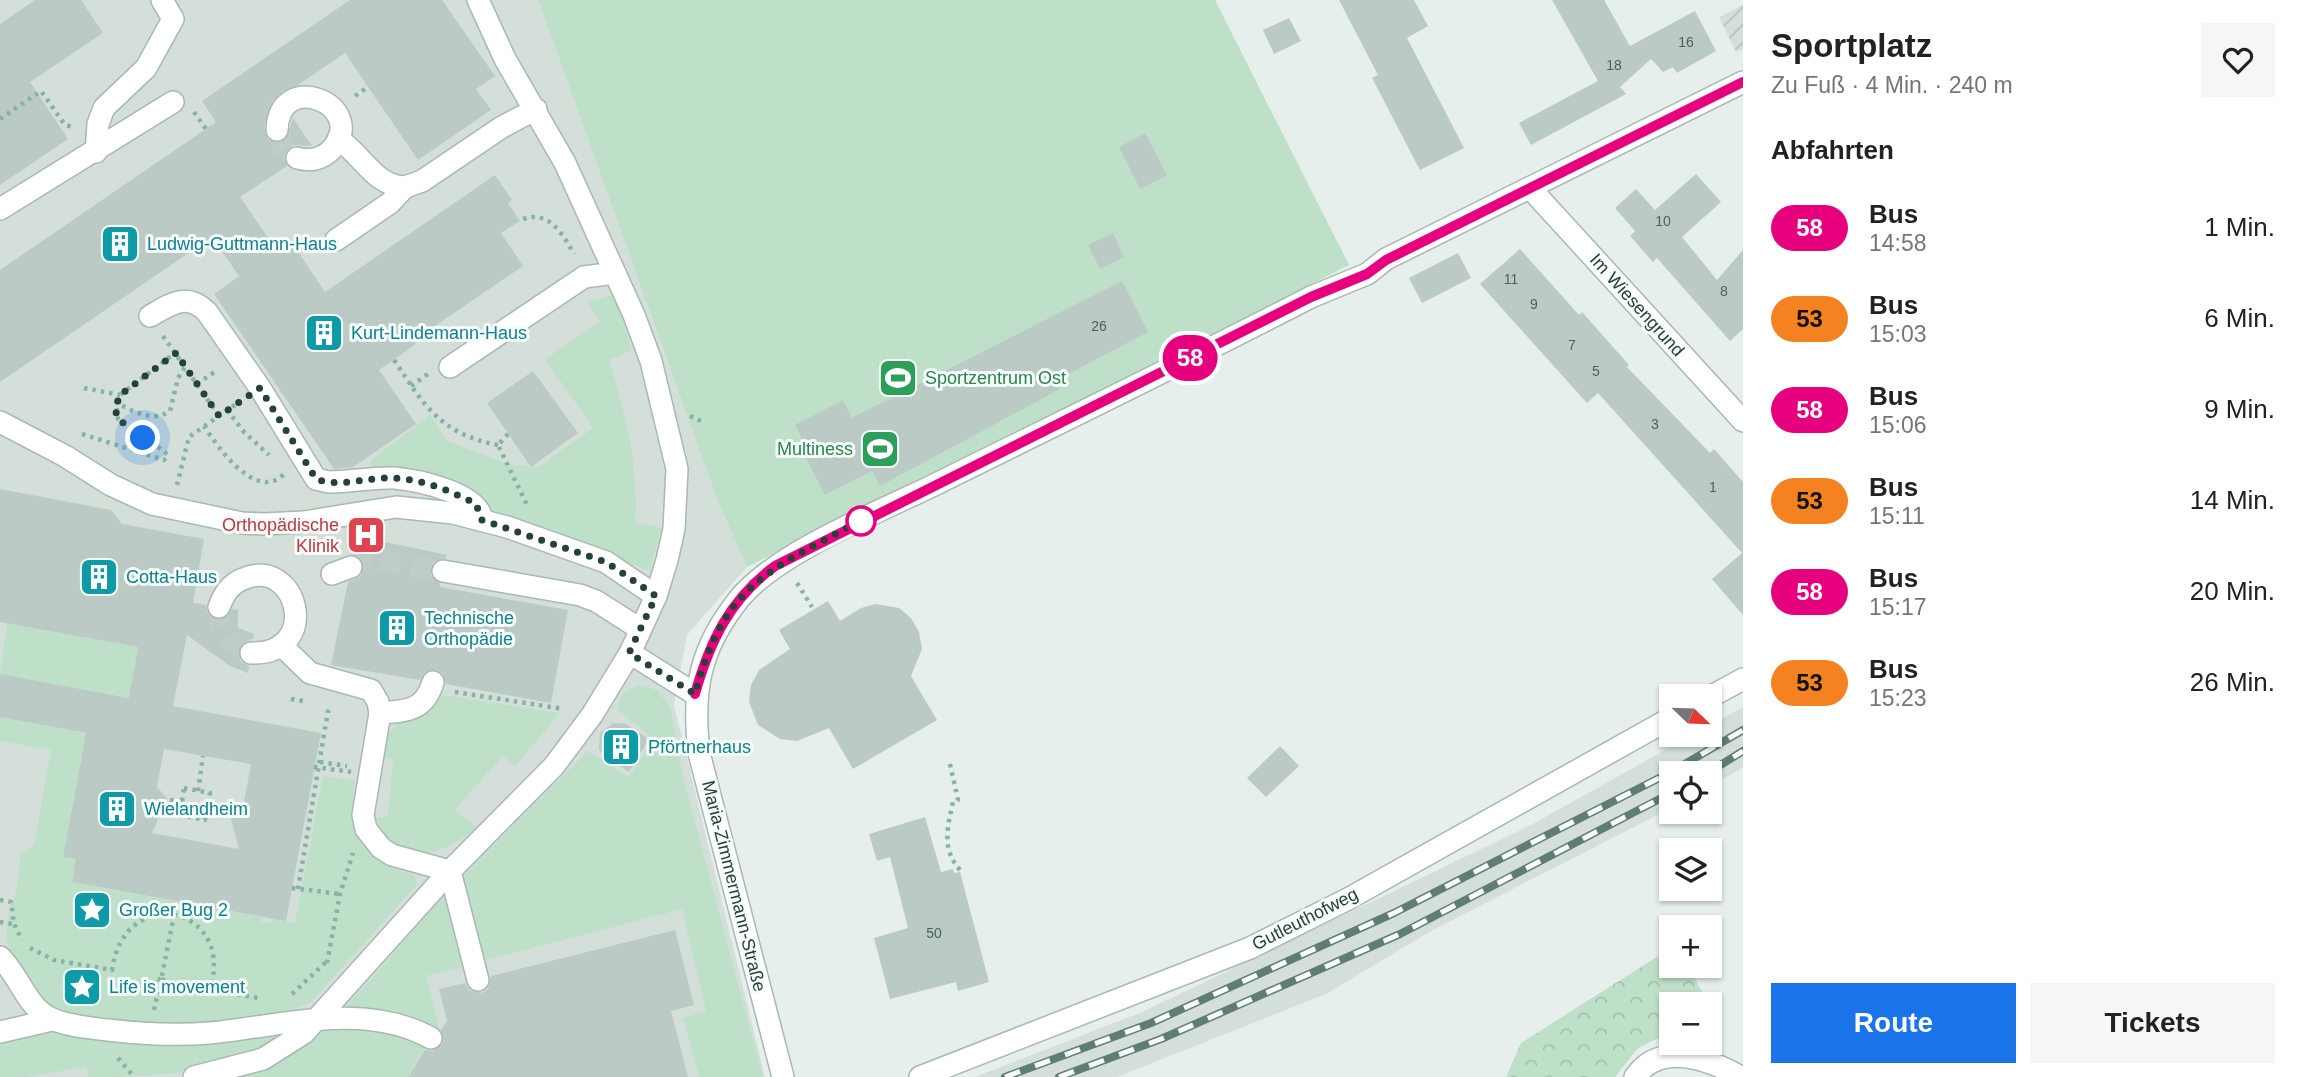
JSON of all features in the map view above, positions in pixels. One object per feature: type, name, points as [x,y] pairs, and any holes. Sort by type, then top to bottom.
[{"type":"street","points":[[96,152],[98,124],[104,108],[146,68],[173,19],[162,0]]},
{"type":"street","points":[[194,1077],[263,1059],[289,1045],[325,1010],[450,871],[554,766],[592,715],[629,653],[656,596],[674,529],[677,469],[651,361],[565,163],[506,59],[478,0]]},
{"type":"street","points":[[629,653],[695,694],[709,648],[725,618],[740,597],[775,566],[1311,297],[1367,274],[1386,260],[1743,82]]},
{"type":"street","points":[[276,130],[285,107],[301,97],[314,97],[326,102],[335,111],[340,122],[338,139],[323,157],[312,160],[297,158]]},
{"type":"street","points":[[0,209],[173,102]]},
{"type":"street","points":[[337,240],[390,203],[405,187],[422,181],[502,127],[536,109]]},
{"type":"street","points":[[338,139],[354,149],[382,181],[405,187]]},
{"type":"street","name":"Im Wiesengrund","points":[[1530,188],[1743,421]]},
{"type":"street","points":[[450,367],[584,277],[615,273]]},
{"type":"street","points":[[150,316],[176,301],[185,300],[200,305],[260,388],[316,479],[329,482],[392,478],[411,480],[458,495],[476,504],[482,520]]},
{"type":"street","points":[[0,422],[138,500],[243,523],[304,522],[396,507],[419,507],[482,520],[606,562],[656,596]]},
{"type":"street","points":[[443,571],[579,595],[596,601],[640,629]]},
{"type":"street","points":[[219,607],[227,590],[239,580],[262,576],[277,580],[292,597],[296,612],[291,634],[281,645],[268,652],[251,653]]},
{"type":"street","points":[[281,645],[310,673],[371,690],[378,702],[380,713],[363,815],[366,829],[381,848],[392,855],[450,871]]},
{"type":"street","points":[[1722,690],[1743,678]]},
{"type":"street","points":[[380,713],[413,709],[426,701],[432,685]]},
{"type":"street","name":"Maria-Zimmermann-Straße","points":[[695,694],[699,753],[783,1077]]},
{"type":"street","name":"Gutleuthofweg","points":[[920,1077],[1250,948],[1348,898],[1659,725]]},
{"type":"street","points":[[450,871],[478,979]]},
{"type":"street","points":[[0,957],[27,995],[52,1020]]},
{"type":"street","points":[[0,1032],[52,1020],[150,1035],[208,1033],[325,1010],[392,1024],[431,1038]]},
{"type":"street","points":[[1635,1077],[1663,1057],[1685,1056],[1712,1061],[1741,1077]]},
{"type":"path","points":[[0,119],[41,91],[65,125],[70,126]]},
{"type":"path","points":[[523,219],[538,217],[554,224],[573,253],[584,277]]},
{"type":"path","points":[[150,316],[219,416]]},
{"type":"path","points":[[88,443],[80,434],[164,460],[168,456],[118,419],[116,402],[120,395],[176,353]]},
{"type":"path","points":[[394,360],[429,412],[442,424],[468,438],[498,445]]},
{"type":"path","points":[[116,402],[137,414],[163,416],[170,411],[178,378],[185,367]]},
{"type":"path","points":[[83,388],[120,395]]},
{"type":"path","points":[[176,491],[189,437],[260,388]]},
{"type":"path","points":[[227,410],[257,446],[273,457]]},
{"type":"path","points":[[204,426],[227,460],[239,470],[267,480],[279,479],[287,468]]},
{"type":"path","points":[[498,445],[508,434]]},
{"type":"path","points":[[498,445],[529,509]]},
{"type":"path","points":[[799,586],[812,607]]},
{"type":"path","points":[[432,685],[592,715]]},
{"type":"path","points":[[291,699],[330,706],[295,889],[340,894]]},
{"type":"path","points":[[198,791],[203,756]]},
{"type":"path","points":[[950,764],[958,800],[953,802],[945,836],[953,863],[962,872]]},
{"type":"path","points":[[314,767],[352,772]]},
{"type":"path","points":[[184,788],[198,791],[210,793],[205,820],[180,815],[184,788]]},
{"type":"path","points":[[170,800],[182,802]]},
{"type":"path","points":[[208,806],[228,810]]},
{"type":"path","points":[[325,1010],[327,961],[340,894],[348,864],[366,829]]},
{"type":"path","points":[[0,900],[11,902],[14,924],[23,941],[39,955],[112,970],[119,942],[129,928],[150,915],[175,915],[198,926],[208,939],[215,963],[211,986],[247,997],[270,998]]},
{"type":"path","points":[[156,1002],[158,992],[153,990],[155,978],[161,979],[177,901]]},
{"type":"path","points":[[0,922],[14,924]]},
{"type":"path","points":[[281,998],[301,988],[327,961]]},
{"type":"path","points":[[128,1070],[134,1077]]},
{"type":"shaded area","name":"Orthopädische Klinik","points":[[0,0],[538,0],[718,502],[747,567],[687,635],[674,705],[765,1077],[0,1077]]},
{"type":"shaded area","points":[[1743,5],[1743,49],[1736,52],[1719,17]]},
{"type":"shaded area","points":[[1743,707],[1743,767],[1722,780],[1722,761],[1659,761],[1659,814],[1431,931],[1326,994],[1117,1077],[975,1077],[1142,1012],[1531,825],[1671,747],[1722,747],[1722,718]]},
{"type":"green space","name":"Sportzentrum Ost","points":[[538,0],[1215,0],[1349,265],[747,567],[718,502]]},
{"type":"green space","points":[[615,294],[632,350],[609,360],[630,440],[635,481],[635,523],[662,528],[649,570],[505,519],[476,494],[374,472],[370,461],[430,415],[447,441],[508,464],[538,467],[593,428],[545,359],[600,322],[587,302]]},
{"type":"green space","points":[[7,623],[138,647],[129,698],[0,674]]},
{"type":"green space","points":[[640,685],[657,690],[671,709],[682,773],[763,1077],[699,1077],[683,1018],[706,1011],[682,909],[426,976],[439,1026],[407,1077],[239,1077],[270,1065],[325,1027],[350,1003],[441,899],[588,751],[629,777],[654,739],[618,710],[624,693]]},
{"type":"green space","points":[[442,695],[560,713],[515,766],[503,756],[455,809],[476,828],[448,846],[421,853],[396,844],[375,818],[388,816],[393,760],[380,758],[390,732],[396,726],[428,712]]},
{"type":"green space","points":[[0,717],[100,736],[81,757],[63,856],[76,859],[72,882],[262,917],[261,922],[271,923],[273,918],[295,923],[323,776],[355,780],[355,814],[363,842],[383,862],[397,870],[415,875],[416,886],[310,1003],[252,1019],[181,1027],[110,1024],[52,1009],[40,998],[20,969],[10,951],[6,932],[8,914],[17,887],[21,855],[34,845],[51,750],[0,741]]},
{"type":"green space","points":[[1659,956],[1659,978],[1695,978],[1702,992],[1659,992],[1659,1038],[1638,1048],[1615,1077],[1506,1077],[1521,1043]]},
{"type":"green space","points":[[288,1029],[271,1045],[248,1056],[195,1071],[89,1077],[86,1067],[27,1077],[0,1077],[0,1040],[57,1031]]},
{"type":"building","points":[[35,0],[81,0],[103,33],[30,82],[68,139],[0,185],[0,24]]},
{"type":"building","points":[[350,0],[442,0],[495,76],[476,89],[491,110],[418,160],[345,53],[298,85],[283,91],[272,102],[264,127],[268,139],[275,143],[286,139],[293,118],[312,146],[294,145],[288,149],[284,156],[287,166],[240,197],[277,251],[291,241],[325,292],[495,175],[512,200],[508,203],[520,221],[501,233],[523,266],[413,341],[416,344],[379,370],[416,424],[353,467],[334,469],[214,294],[239,276],[212,237],[0,382],[0,270],[216,122],[202,101]]},
{"type":"building","points":[[1339,0],[1414,0],[1428,26],[1407,38],[1464,148],[1420,170],[1372,78],[1378,75]]},
{"type":"building","points":[[1552,0],[1604,0],[1630,46],[1695,11],[1716,51],[1677,73],[1673,67],[1663,72],[1651,59],[1620,87],[1626,94],[1531,145],[1519,123],[1598,81]]},
{"type":"building","points":[[1289,18],[1301,41],[1274,54],[1263,30]]},
{"type":"building","points":[[1145,133],[1167,175],[1140,189],[1119,147]]},
{"type":"building","points":[[1696,174],[1721,202],[1682,237],[1717,280],[1743,250],[1743,329],[1730,341],[1657,258],[1653,262],[1630,236],[1635,231],[1615,208],[1636,189],[1655,210]]},
{"type":"building","points":[[1113,233],[1124,257],[1100,269],[1088,245]]},
{"type":"building","points":[[1520,249],[1579,315],[1582,312],[1629,365],[1627,367],[1710,453],[1714,449],[1743,482],[1743,615],[1712,579],[1742,553],[1598,393],[1587,403],[1480,284]]},
{"type":"building","points":[[1458,253],[1471,278],[1422,303],[1409,278]]},
{"type":"building","points":[[1122,281],[1148,332],[1055,381],[1060,389],[880,486],[872,471],[825,495],[802,450],[807,447],[795,425],[843,400],[852,418]]},
{"type":"building","points":[[533,371],[578,433],[531,467],[487,403]]},
{"type":"building","points":[[0,489],[111,510],[122,524],[204,539],[193,603],[206,605],[208,614],[215,619],[226,618],[232,609],[238,610],[238,628],[254,634],[253,639],[243,642],[239,649],[240,661],[249,666],[248,673],[230,666],[187,635],[173,706],[321,733],[286,921],[72,882],[76,859],[63,857],[86,733],[0,717],[0,674],[129,698],[138,647],[0,622]],"holes":[[[164,749],[251,764],[244,802],[229,811],[239,849],[152,833],[167,798],[157,787]]]},
{"type":"building","points":[[357,536],[447,555],[446,558],[433,562],[430,568],[431,576],[440,587],[568,610],[551,703],[446,684],[443,674],[437,670],[425,672],[420,680],[331,665],[348,582],[361,576],[364,570],[363,562],[353,554]]},
{"type":"building","points":[[828,601],[840,621],[861,608],[876,604],[899,608],[911,618],[919,632],[922,649],[911,676],[937,720],[853,769],[829,728],[797,741],[780,739],[758,725],[749,702],[751,685],[759,670],[790,649],[779,630]]},
{"type":"building","name":"Pförtnerhaus","points":[[613,723],[626,724],[649,739],[629,772],[605,757],[599,749],[600,733]]},
{"type":"building","points":[[1280,746],[1299,766],[1266,797],[1247,778]]},
{"type":"building","points":[[925,817],[941,872],[953,869],[954,873],[960,872],[989,982],[958,991],[956,982],[890,999],[874,938],[908,928],[890,857],[877,861],[869,834]]},
{"type":"building","points":[[675,930],[694,1005],[671,1011],[688,1077],[408,1077],[425,1050],[433,1051],[443,1043],[441,1030],[447,1021],[439,989],[465,983],[469,990],[481,993],[488,989],[491,976]]},
{"type":"tunnel","points":[[277,130],[283,148],[297,158]]},
{"type":"tunnel","points":[[351,567],[369,559],[443,571]]},
{"type":"tunnel","points":[[219,607],[222,630],[230,642],[251,653]]},
{"type":"railway","points":[[1005,1077],[1151,1023],[1394,913],[1671,772],[1743,730]]},
{"type":"railway","points":[[1722,764],[1743,751]]},
{"type":"railway","points":[[1059,1077],[1161,1039],[1400,934],[1659,799]]},
{"type":"bus line","name":"58","points":[[695,694],[709,648],[725,618],[740,597],[775,566],[1311,297],[1367,274],[1386,260],[1743,82]]},
{"type":"place","name":"Ludwig-Guttmann-Haus","points":[[120,244]]},
{"type":"place","name":"Kurt-Lindemann-Haus","points":[[324,333]]},
{"type":"place","name":"Sportzentrum Ost","points":[[898,378]]},
{"type":"place","name":"Multiness","points":[[880,449]]},
{"type":"place","name":"Orthopädische Klinik","points":[[366,535]]},
{"type":"place","name":"Cotta-Haus","points":[[99,577]]},
{"type":"place","name":"Technische Orthopädie","points":[[397,628]]},
{"type":"place","name":"Pförtnerhaus","points":[[621,747]]},
{"type":"place","name":"Wielandheim","points":[[117,809]]},
{"type":"place","name":"Großer Bug 2","points":[[92,910]]},
{"type":"place","name":"Life is movement","points":[[82,987]]},
{"type":"route","points":[[143,438],[118,419],[116,402],[120,395],[176,353],[219,416],[260,388],[316,479],[323,482],[342,482],[392,478],[432,485],[476,504],[482,520],[606,562],[619,569],[656,596],[629,653],[695,694],[709,648],[740,597],[775,566],[863,520],[861,521]]}]
